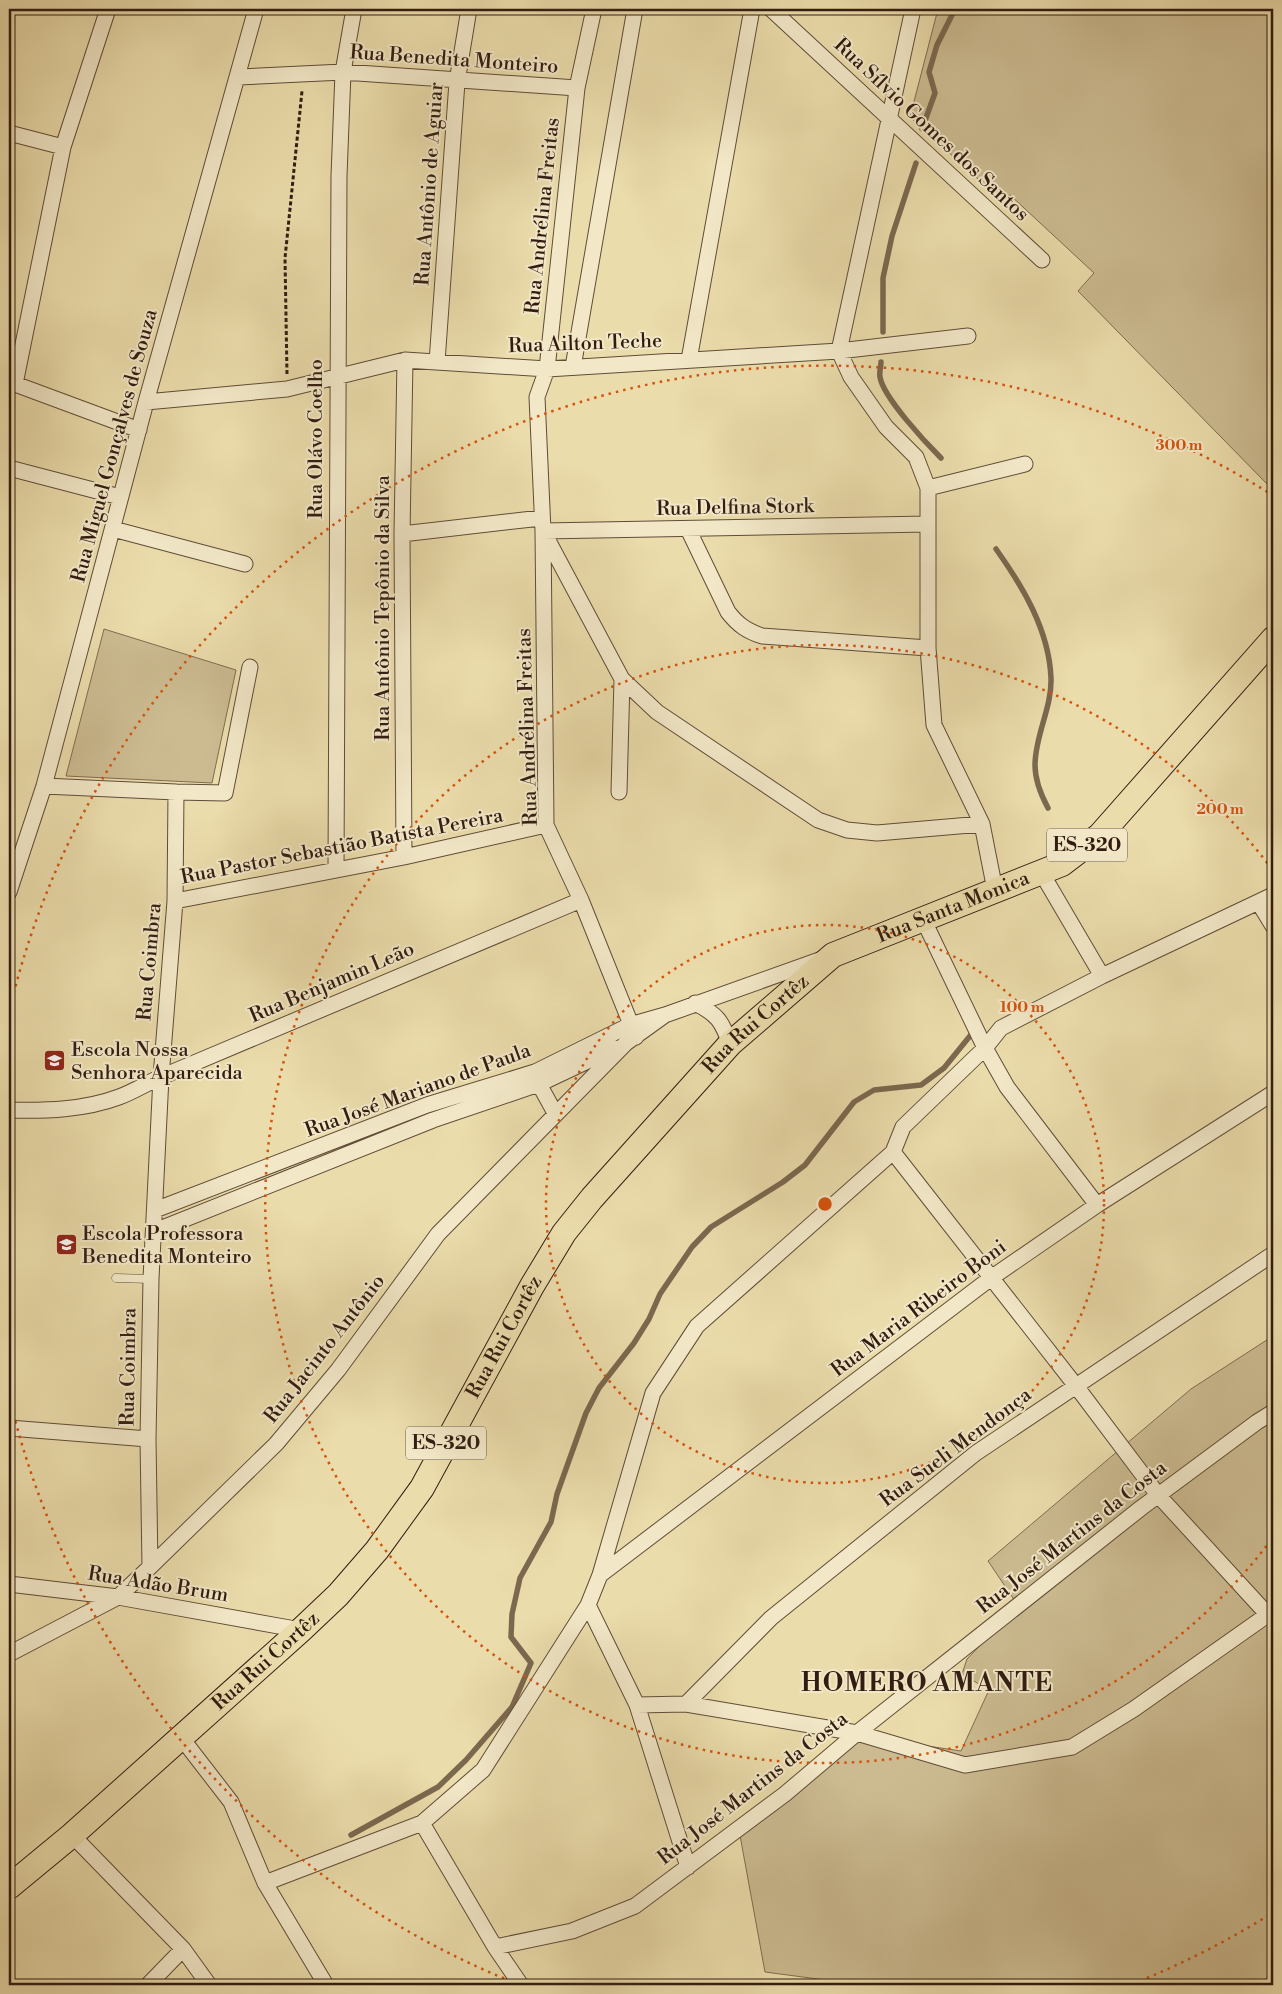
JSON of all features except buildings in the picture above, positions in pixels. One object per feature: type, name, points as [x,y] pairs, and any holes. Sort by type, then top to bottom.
[{"type":"main road","name":"Rua Santa Monica","points":[[833,955],[1062,864],[1100,835],[1273,639]]},
{"type":"main road","name":"Rua Rui Cortêz","points":[[9,1888],[72,1835],[338,1595],[371,1557],[422,1488],[532,1286],[564,1233],[592,1198],[730,1044],[833,955]]},
{"type":"street","points":[[108,9],[64,148],[14,384],[139,430]]},
{"type":"street","name":"Rua Miguel Gonçalves de Souza","points":[[9,892],[44,786],[146,402],[256,9]]},
{"type":"street","name":"Rua Olávo Coelho","points":[[336,870],[338,176],[343,72],[354,9]]},
{"type":"street","name":"Rua Antônio de Aguiar","points":[[437,362],[456,82],[469,9]]},
{"type":"street","name":"Rua Andrélina Freitas","points":[[594,9],[577,88],[547,369],[537,398],[542,525],[546,825],[581,900],[631,1035]]},
{"type":"street","points":[[573,367],[635,9]]},
{"type":"street","points":[[688,360],[752,9]]},
{"type":"street","name":"Rua Sílvio Gomes dos Santos","points":[[771,9],[1042,260]]},
{"type":"street","points":[[913,9],[839,351],[851,377],[886,427],[916,458],[928,488],[928,648],[934,725],[982,824],[996,890]]},
{"type":"street","name":"Rua Benedita Monteiro","points":[[238,77],[343,72],[456,82],[577,88]]},
{"type":"street","points":[[9,133],[64,148]]},
{"type":"street","name":"Rua Ailton Teche","points":[[146,402],[287,389],[405,360],[547,369],[839,351],[968,336]]},
{"type":"street","name":"Rua Antônio Tepônio da Silva","points":[[404,857],[402,534],[405,360]]},
{"type":"street","points":[[928,488],[1025,464]]},
{"type":"street","points":[[9,468],[120,498]]},
{"type":"street","name":"Rua Delfina Stork","points":[[542,525],[688,529],[928,524]]},
{"type":"street","points":[[402,534],[542,525],[622,679],[657,712],[818,820],[847,830],[877,833],[982,824]]},
{"type":"street","points":[[113,529],[245,564]]},
{"type":"street","points":[[688,529],[728,612],[737,623],[749,631],[762,636],[928,648]]},
{"type":"street","points":[[44,786],[225,793],[250,667]]},
{"type":"street","points":[[619,792],[622,679]]},
{"type":"street","name":"Rua Coimbra","points":[[150,1567],[148,1439],[151,1279],[155,1231],[161,1077],[175,901],[176,792]]},
{"type":"street","name":"Rua Pastor Sebastião Batista Pereira","points":[[175,901],[404,857],[546,825]]},
{"type":"street","points":[[1041,872],[1102,976]]},
{"type":"street","points":[[265,1883],[422,1823],[483,1770],[588,1605],[600,1575],[653,1393],[697,1326],[894,1152],[903,1127],[985,1048],[1001,1028],[1102,976],[1273,895]]},
{"type":"street","name":"Rua Benjamin Leão","points":[[9,1110],[45,1111],[90,1106],[120,1097],[161,1077],[581,900]]},
{"type":"street","points":[[1259,903],[1273,926]]},
{"type":"street","points":[[923,919],[985,1048],[1007,1087],[1097,1204]]},
{"type":"street","name":"Rua Santa Monica","points":[[665,1015],[833,955]]},
{"type":"street","points":[[695,1003],[712,1011],[724,1025],[730,1044]]},
{"type":"street","name":"Rua Jacinto Antônio","points":[[9,1654],[118,1596],[150,1567],[276,1444],[338,1370],[438,1234],[631,1035],[665,1015]]},
{"type":"street","name":"Rua José Mariano de Paula","points":[[155,1231],[537,1078],[631,1035]]},
{"type":"street","points":[[537,1078],[555,1113]]},
{"type":"street","name":"Rua José Mariano de Paula","points":[[155,1210],[427,1105],[537,1078]]},
{"type":"street","name":"Rua Maria Ribeiro Boni","points":[[600,1575],[991,1278],[1097,1204],[1273,1093]]},
{"type":"street","points":[[427,1105],[433,1120]]},
{"type":"street","points":[[383,1122],[390,1138]]},
{"type":"street","points":[[325,1145],[332,1161]]},
{"type":"street","points":[[637,1705],[686,1704],[857,1732],[965,1764],[1072,1747],[1134,1709],[1271,1613],[1158,1495],[1076,1386],[894,1152]]},
{"type":"street","points":[[267,1168],[273,1184]]},
{"type":"street","name":"Rua Sueli Mendonça","points":[[686,1704],[771,1618],[976,1453],[1273,1254]]},
{"type":"street","name":"Rua José Martins da Costa","points":[[495,1948],[572,1931],[635,1906],[785,1794],[857,1732],[1158,1495],[1273,1412]]},
{"type":"street","points":[[9,1428],[148,1439]]},
{"type":"street","name":"Rua Adão Brum","points":[[9,1584],[118,1596],[301,1630]]},
{"type":"street","points":[[588,1605],[637,1705],[688,1867]]},
{"type":"street","points":[[180,1736],[231,1802],[265,1883],[326,1985]]},
{"type":"street","points":[[422,1823],[495,1948],[521,1985]]},
{"type":"street","points":[[72,1835],[184,1949],[209,1985]]},
{"type":"street","points":[[148,1985],[184,1949]]},
{"type":"lane","points":[[116,1278],[151,1279]]},
{"type":"path","points":[[287,389],[285,258],[304,75]]},
{"type":"shaded area","points":[[938,9],[1271,9],[1273,15],[1273,482],[1268,485],[1078,291],[1094,273],[1010,195],[1001,200],[910,117]]},
{"type":"shaded area","points":[[104,629],[236,670],[212,783],[66,776]]},
{"type":"shaded area","points":[[1273,1336],[1273,1985],[863,1985],[765,1972],[739,1830],[856,1740],[907,1743],[961,1751],[989,1690],[962,1674],[967,1659],[1015,1609],[1013,1598],[988,1561],[1191,1389]]},
{"type":"waterway","points":[[922,129],[935,93],[929,72],[937,45],[955,9]]},
{"type":"waterway","points":[[883,332],[883,278],[892,236],[916,163]]},
{"type":"waterway","points":[[881,362],[880,377],[889,396],[906,419],[941,458]]},
{"type":"waterway","points":[[996,549],[1016,578],[1033,610],[1040,626],[1049,660],[1051,689],[1038,743],[1035,765],[1039,787],[1048,808]]},
{"type":"waterway","points":[[351,1835],[438,1787],[466,1760],[512,1707],[531,1663],[511,1637],[512,1614],[520,1578],[551,1522],[557,1494],[586,1413],[599,1388],[634,1343],[649,1319],[660,1294],[692,1247],[711,1227],[783,1182],[805,1165],[854,1102],[874,1090],[921,1085],[944,1068],[974,1031]]},
{"type":"place","name":"Escola Nossa Senhora Aparecida","points":[[55,1061]]},
{"type":"place","name":"Escola Professora Benedita Monteiro","points":[[66,1245]]},
{"type":"district","name":"HOMERO AMANTE","points":[[927,1683]]}]
